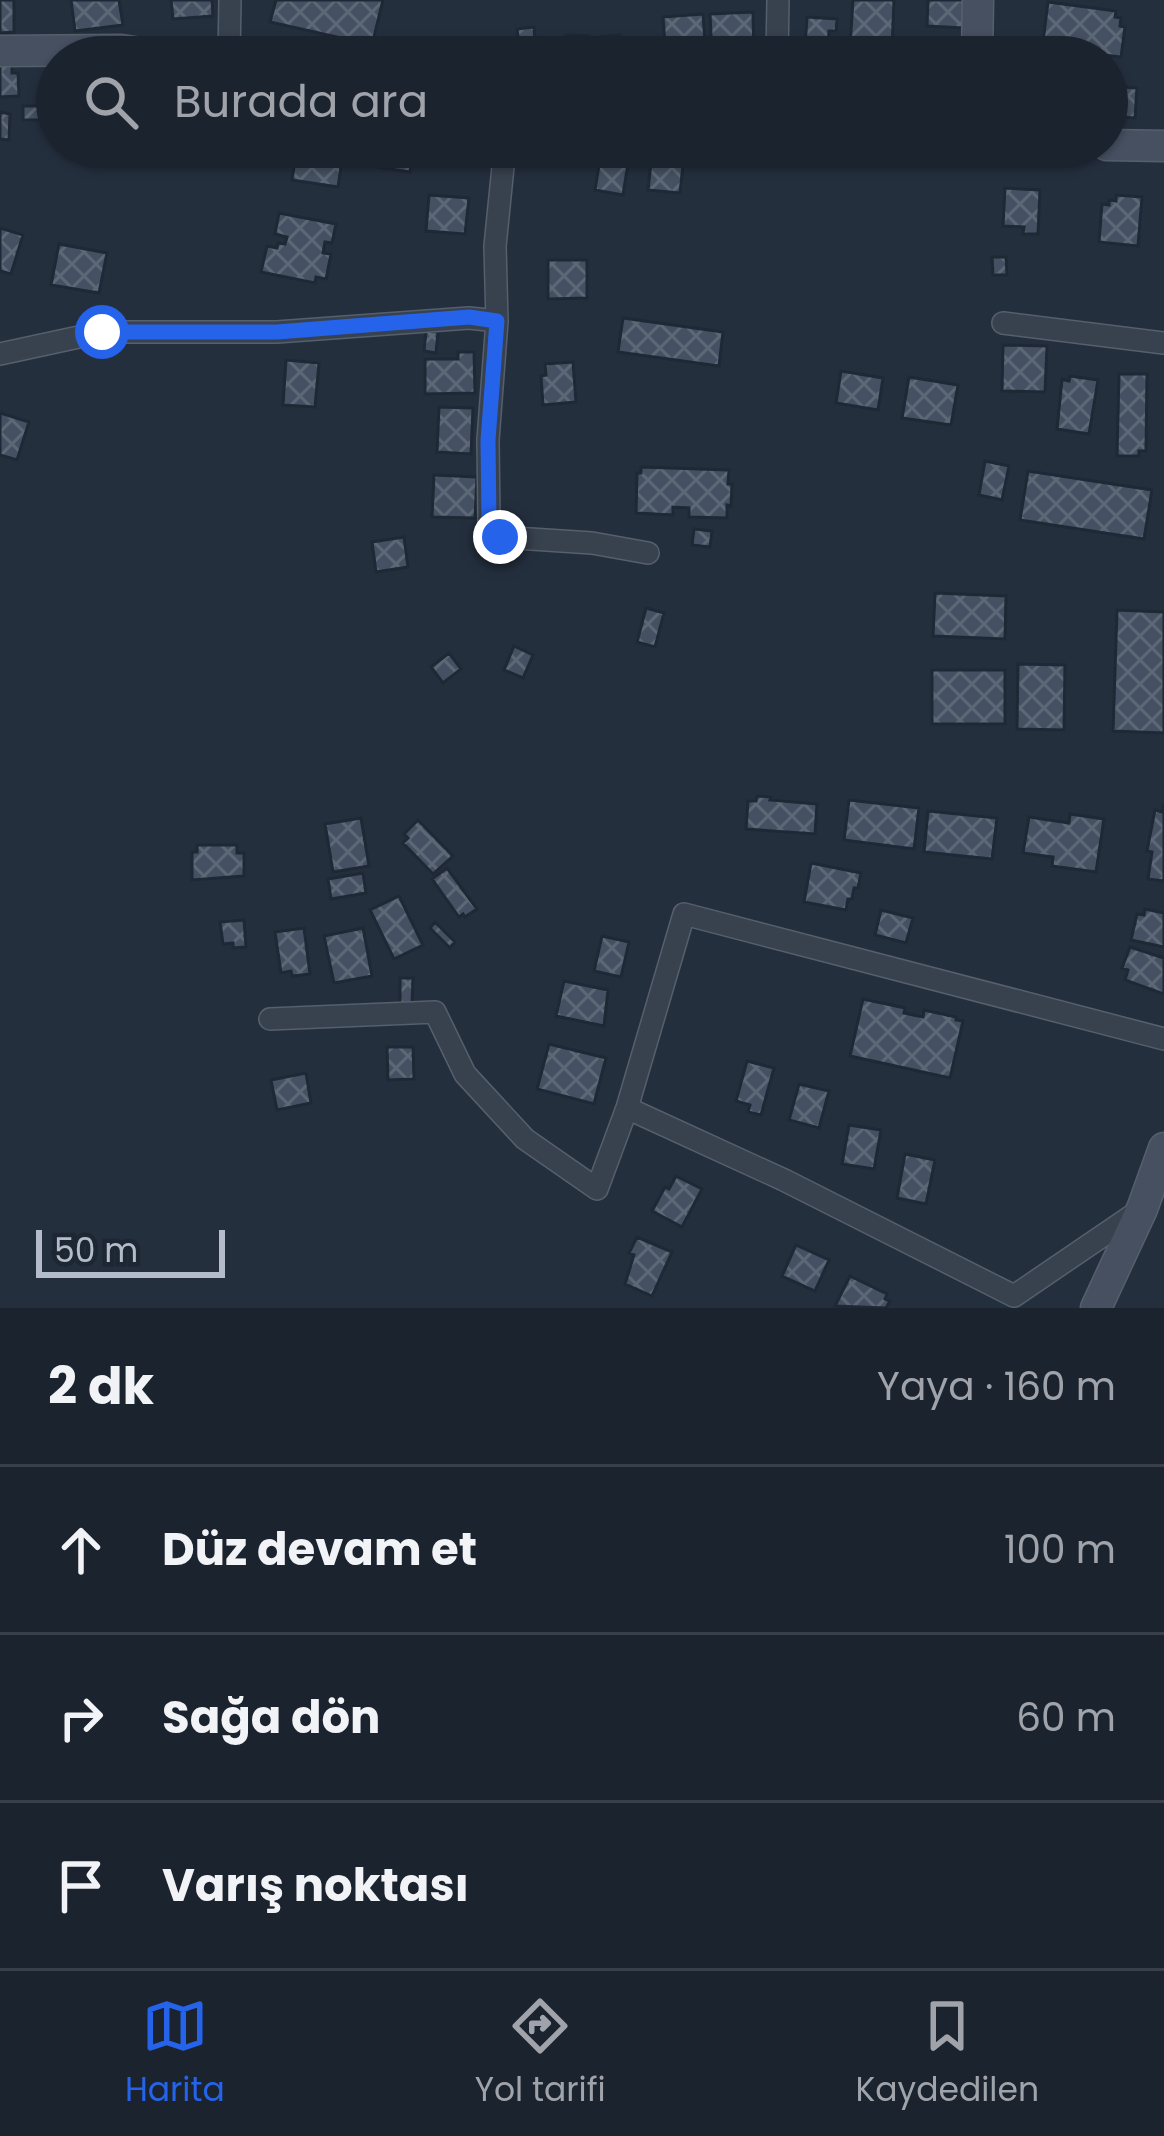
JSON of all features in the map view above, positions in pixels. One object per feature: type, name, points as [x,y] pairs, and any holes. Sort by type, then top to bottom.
[{"type":"street","points":[[229,36],[230,0]]},
{"type":"street","points":[[777,36],[778,0]]},
{"type":"street","points":[[977,36],[978,0]]},
{"type":"street","points":[[0,51],[36,51]]},
{"type":"street","points":[[1128,145],[1164,146]]},
{"type":"street","points":[[503,168],[495,246],[497,321],[488,440],[489,521],[500,537],[592,543],[648,554]]},
{"type":"street","points":[[0,354],[102,332],[277,332],[469,317],[497,321]]},
{"type":"street","points":[[1003,323],[1164,343]]},
{"type":"street","points":[[270,1019],[435,1012],[465,1074],[524,1138],[597,1190],[627,1108],[685,914],[1164,1039]]},
{"type":"street","points":[[627,1108],[784,1180],[1014,1296],[1142,1209]]},
{"type":"street","points":[[1096,1308],[1162,1157]]},
{"type":"building","points":[[0,0],[14,0],[14,32],[0,33]]},
{"type":"building","points":[[71,0],[119,0],[123,25],[75,31]]},
{"type":"building","points":[[171,0],[212,0],[213,16],[173,19]]},
{"type":"building","points":[[276,0],[383,0],[374,36],[332,36],[270,22]]},
{"type":"building","points":[[853,0],[894,0],[893,36],[851,36]]},
{"type":"building","points":[[928,0],[966,0],[964,28],[927,26]]},
{"type":"building","points":[[1048,2],[1116,11],[1120,26],[1125,27],[1124,36],[1044,36]]},
{"type":"building","points":[[753,12],[754,36],[711,36],[710,14]]},
{"type":"building","points":[[703,14],[705,36],[664,36],[663,17]]},
{"type":"building","points":[[807,17],[837,19],[836,31],[829,31],[829,36],[806,36]]},
{"type":"building","points":[[534,27],[535,36],[518,36],[517,29]]},
{"type":"building","points":[[0,65],[12,65],[12,73],[18,73],[19,96],[0,97]]},
{"type":"building","points":[[1128,87],[1137,88],[1135,118],[1128,118]]},
{"type":"building","points":[[23,106],[36,106],[36,120],[23,120]]},
{"type":"building","points":[[0,112],[10,114],[9,140],[0,139]]},
{"type":"building","points":[[294,168],[341,168],[338,187],[292,180]]},
{"type":"building","points":[[599,168],[627,168],[623,195],[595,190]]},
{"type":"building","points":[[650,168],[683,168],[680,193],[648,190]]},
{"type":"building","points":[[1005,188],[1040,190],[1038,234],[1023,234],[1024,227],[1003,226]]},
{"type":"building","points":[[429,195],[469,198],[465,234],[426,231]]},
{"type":"building","points":[[1116,195],[1142,197],[1138,246],[1099,242],[1102,204],[1116,201]]},
{"type":"building","points":[[279,213],[336,224],[332,243],[325,242],[323,253],[331,254],[326,279],[316,277],[315,283],[261,272],[267,246],[285,244],[287,237],[275,234]]},
{"type":"building","points":[[0,228],[23,235],[11,274],[0,271]]},
{"type":"building","points":[[59,244],[107,253],[99,293],[51,285]]},
{"type":"building","points":[[992,257],[1006,257],[1007,275],[993,275]]},
{"type":"building","points":[[548,260],[587,260],[587,298],[548,299]]},
{"type":"building","points":[[623,318],[723,332],[719,366],[618,352]]},
{"type":"building","points":[[426,331],[438,332],[436,353],[424,351]]},
{"type":"building","points":[[1003,345],[1047,346],[1045,392],[1002,391]]},
{"type":"building","points":[[458,352],[474,352],[475,393],[425,394],[425,359],[458,359]]},
{"type":"building","points":[[286,360],[319,363],[315,407],[283,405]]},
{"type":"building","points":[[573,362],[576,402],[543,405],[545,364]]},
{"type":"building","points":[[841,371],[883,378],[878,410],[836,403]]},
{"type":"building","points":[[1119,374],[1147,374],[1146,451],[1139,451],[1139,456],[1117,456]]},
{"type":"building","points":[[1070,376],[1098,380],[1089,434],[1057,429],[1062,379],[1069,381]]},
{"type":"building","points":[[909,377],[958,385],[951,425],[902,418]]},
{"type":"building","points":[[439,407],[473,408],[471,454],[437,452]]},
{"type":"building","points":[[0,413],[29,422],[17,460],[0,455]]},
{"type":"building","points":[[985,461],[1009,466],[1002,500],[979,495]]},
{"type":"building","points":[[641,467],[729,470],[727,518],[689,517],[689,508],[673,507],[673,515],[636,513]]},
{"type":"building","points":[[1028,471],[1152,490],[1144,539],[1020,520]]},
{"type":"building","points":[[434,475],[477,477],[475,518],[432,517]]},
{"type":"building","points":[[694,529],[712,531],[710,547],[692,545]]},
{"type":"building","points":[[404,537],[408,567],[376,572],[372,542]]},
{"type":"building","points":[[935,593],[1006,596],[1005,639],[933,636]]},
{"type":"building","points":[[646,608],[664,613],[655,647],[637,642]]},
{"type":"building","points":[[1117,610],[1164,612],[1164,733],[1113,731]]},
{"type":"building","points":[[514,646],[533,655],[523,678],[504,670]]},
{"type":"building","points":[[449,653],[461,669],[443,683],[431,667]]},
{"type":"building","points":[[1018,664],[1065,665],[1064,730],[1017,729]]},
{"type":"building","points":[[932,670],[1005,670],[1005,724],[932,724]]},
{"type":"building","points":[[757,796],[817,804],[815,834],[746,829],[748,801],[756,801]]},
{"type":"building","points":[[849,800],[919,808],[914,849],[844,840]]},
{"type":"building","points":[[1164,804],[1164,881],[1148,879],[1152,852],[1147,851],[1155,810],[1162,812]]},
{"type":"building","points":[[928,811],[997,818],[992,859],[924,852]]},
{"type":"building","points":[[1070,814],[1104,819],[1096,872],[1052,866],[1053,857],[1023,853],[1029,817],[1069,823]]},
{"type":"building","points":[[361,818],[369,866],[333,872],[325,824]]},
{"type":"building","points":[[418,820],[453,856],[433,874],[403,843],[408,838],[404,834]]},
{"type":"building","points":[[197,845],[237,845],[237,853],[244,853],[244,876],[192,880],[192,852],[197,852]]},
{"type":"building","points":[[811,863],[861,873],[846,910],[804,902]]},
{"type":"building","points":[[447,868],[477,909],[465,917],[459,917],[432,879]]},
{"type":"building","points":[[363,873],[366,893],[331,899],[328,879]]},
{"type":"building","points":[[399,896],[423,945],[394,959],[370,910]]},
{"type":"building","points":[[1145,909],[1164,913],[1164,947],[1131,940],[1137,914],[1144,915]]},
{"type":"building","points":[[881,910],[913,918],[906,943],[875,935]]},
{"type":"building","points":[[244,920],[246,947],[223,944],[220,922]]},
{"type":"building","points":[[435,922],[455,942],[450,948],[430,928]]},
{"type":"building","points":[[304,928],[310,974],[281,973],[275,932]]},
{"type":"building","points":[[363,928],[372,976],[334,983],[324,936]]},
{"type":"building","points":[[602,936],[629,942],[621,977],[594,971]]},
{"type":"building","points":[[1130,947],[1164,958],[1164,994],[1125,980],[1128,970],[1122,968]]},
{"type":"building","points":[[400,978],[413,978],[412,1004],[400,1004]]},
{"type":"building","points":[[564,981],[608,990],[604,1026],[556,1016]]},
{"type":"building","points":[[863,999],[905,1008],[904,1013],[923,1017],[924,1010],[963,1021],[950,1078],[850,1056]]},
{"type":"building","points":[[549,1044],[606,1058],[594,1104],[537,1089]]},
{"type":"building","points":[[387,1047],[413,1047],[414,1079],[388,1080]]},
{"type":"building","points":[[747,1061],[774,1068],[761,1115],[748,1112],[750,1105],[736,1101]]},
{"type":"building","points":[[306,1073],[311,1103],[277,1110],[271,1080]]},
{"type":"building","points":[[799,1084],[829,1091],[819,1128],[789,1120]]},
{"type":"building","points":[[849,1125],[881,1130],[874,1169],[842,1164]]},
{"type":"building","points":[[905,1154],[935,1160],[926,1204],[897,1198]]},
{"type":"building","points":[[676,1176],[702,1189],[682,1227],[652,1211]]},
{"type":"building","points":[[637,1237],[672,1252],[652,1296],[625,1284],[634,1255],[629,1253]]},
{"type":"building","points":[[796,1245],[829,1260],[815,1291],[782,1276]]},
{"type":"building","points":[[850,1276],[887,1294],[886,1308],[835,1306]]},
{"type":"route","points":[[102,332],[277,332],[469,317],[497,321],[488,440],[489,521],[500,537]]}]
